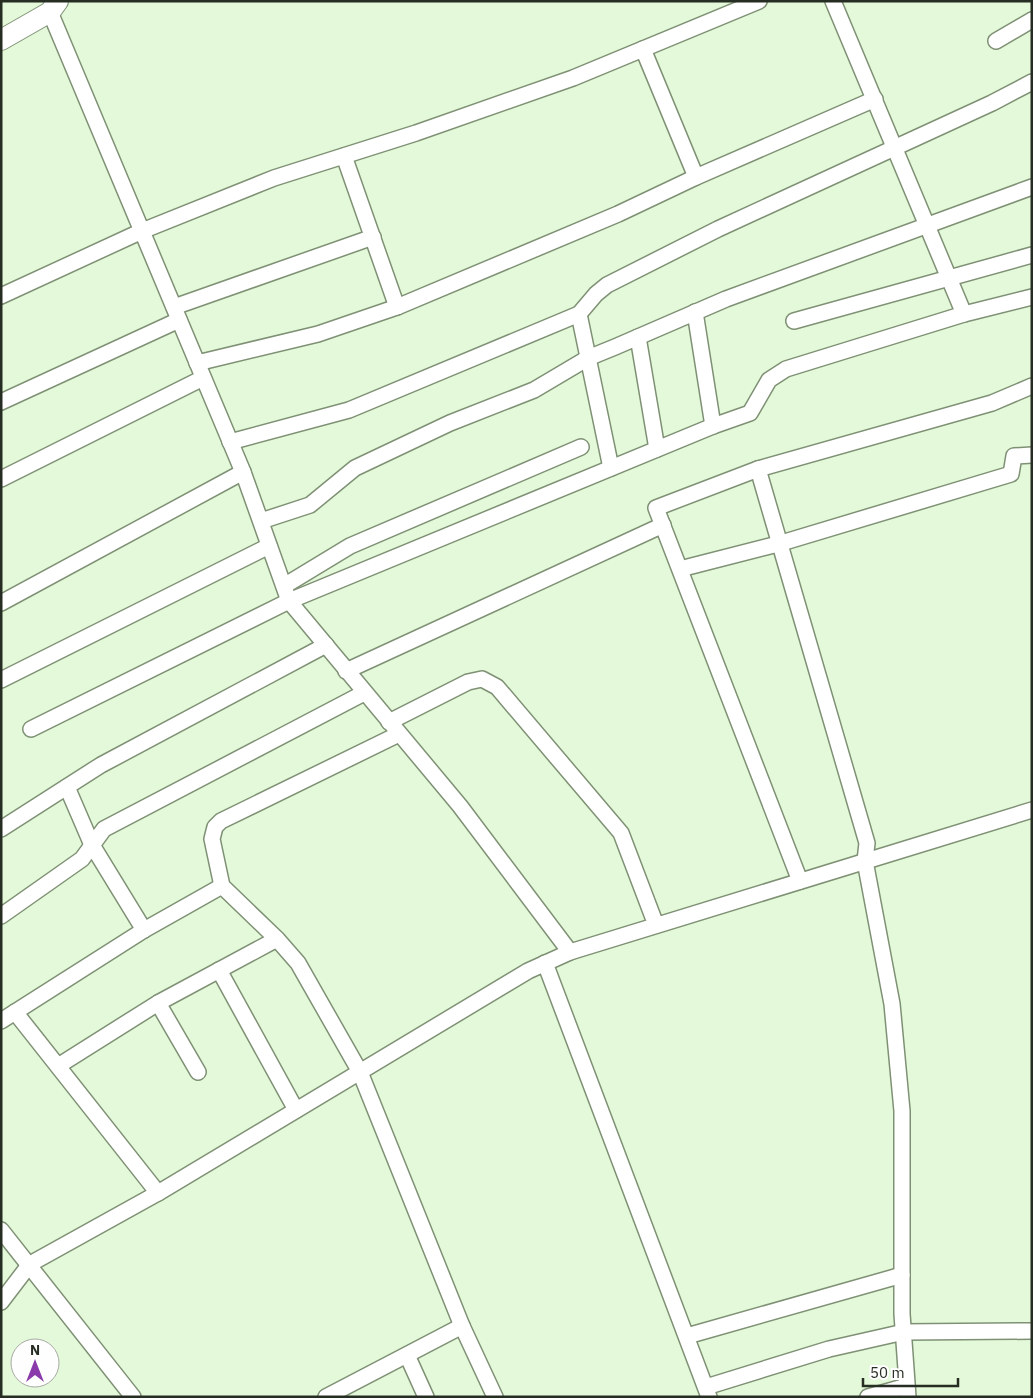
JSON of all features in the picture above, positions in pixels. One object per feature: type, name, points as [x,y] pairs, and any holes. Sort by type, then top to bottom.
[{"type":"street","points":[[1,296],[142,231],[274,178],[574,78],[759,1]]},
{"type":"street","points":[[833,1],[964,314]]},
{"type":"street","points":[[1,40],[54,7],[142,231],[243,472],[289,601],[346,672],[460,806],[570,952]]},
{"type":"street","points":[[996,41],[1032,20]]},
{"type":"street","points":[[643,49],[696,177]]},
{"type":"street","points":[[230,442],[349,410],[579,314],[596,294],[607,285],[718,229],[896,148],[1032,82]]},
{"type":"street","points":[[197,363],[318,334],[397,307],[618,214],[696,177],[875,99]]},
{"type":"street","points":[[344,156],[397,307]]},
{"type":"street","points":[[260,521],[310,505],[355,468],[450,422],[534,390],[588,358],[638,336],[694,312],[927,224],[1032,187]]},
{"type":"street","points":[[1,402],[177,314],[373,238]]},
{"type":"street","points":[[794,321],[948,276],[1032,254]]},
{"type":"street","points":[[31,729],[289,601],[713,426],[750,414],[769,380],[786,369],[964,314],[1032,298]]},
{"type":"street","points":[[694,312],[713,426]]},
{"type":"street","points":[[579,314],[611,468]]},
{"type":"street","points":[[638,336],[657,449]]},
{"type":"street","points":[[1,479],[203,378]]},
{"type":"street","points":[[800,881],[656,508],[758,469],[992,403],[1032,386]]},
{"type":"street","points":[[284,586],[350,546],[581,447]]},
{"type":"street","points":[[680,569],[778,544],[1011,474],[1014,456],[1032,455]]},
{"type":"street","points":[[758,469],[778,544],[867,843],[866,861],[892,1004],[902,1110],[902,1275],[907,1391],[868,1397]]},
{"type":"street","points":[[1,603],[243,472]]},
{"type":"street","points":[[346,672],[663,525]]},
{"type":"street","points":[[1,680],[269,546]]},
{"type":"street","points":[[1,829],[101,766],[326,646]]},
{"type":"street","points":[[389,722],[468,682],[482,679],[497,687],[621,833],[656,925]]},
{"type":"street","points":[[1,916],[82,859],[104,830],[364,693]]},
{"type":"street","points":[[399,734],[221,821],[215,826],[212,839],[222,886],[277,939],[298,963],[360,1072],[462,1326],[495,1397]]},
{"type":"street","points":[[67,787],[92,844],[144,930]]},
{"type":"street","points":[[1,1302],[30,1264],[158,1193],[528,971],[570,952],[1032,810]]},
{"type":"street","points":[[1,1021],[144,930],[222,886]]},
{"type":"street","points":[[58,1066],[158,1003],[277,939]]},
{"type":"street","points":[[545,963],[708,1392],[829,1349],[904,1332],[1032,1331]]},
{"type":"street","points":[[219,970],[296,1110]]},
{"type":"street","points":[[158,1003],[198,1072]]},
{"type":"street","points":[[15,1012],[158,1193]]},
{"type":"street","points":[[1,1230],[30,1264],[133,1397]]},
{"type":"street","points":[[686,1336],[902,1275]]},
{"type":"street","points":[[326,1397],[462,1326]]},
{"type":"street","points":[[407,1355],[426,1397]]}]
